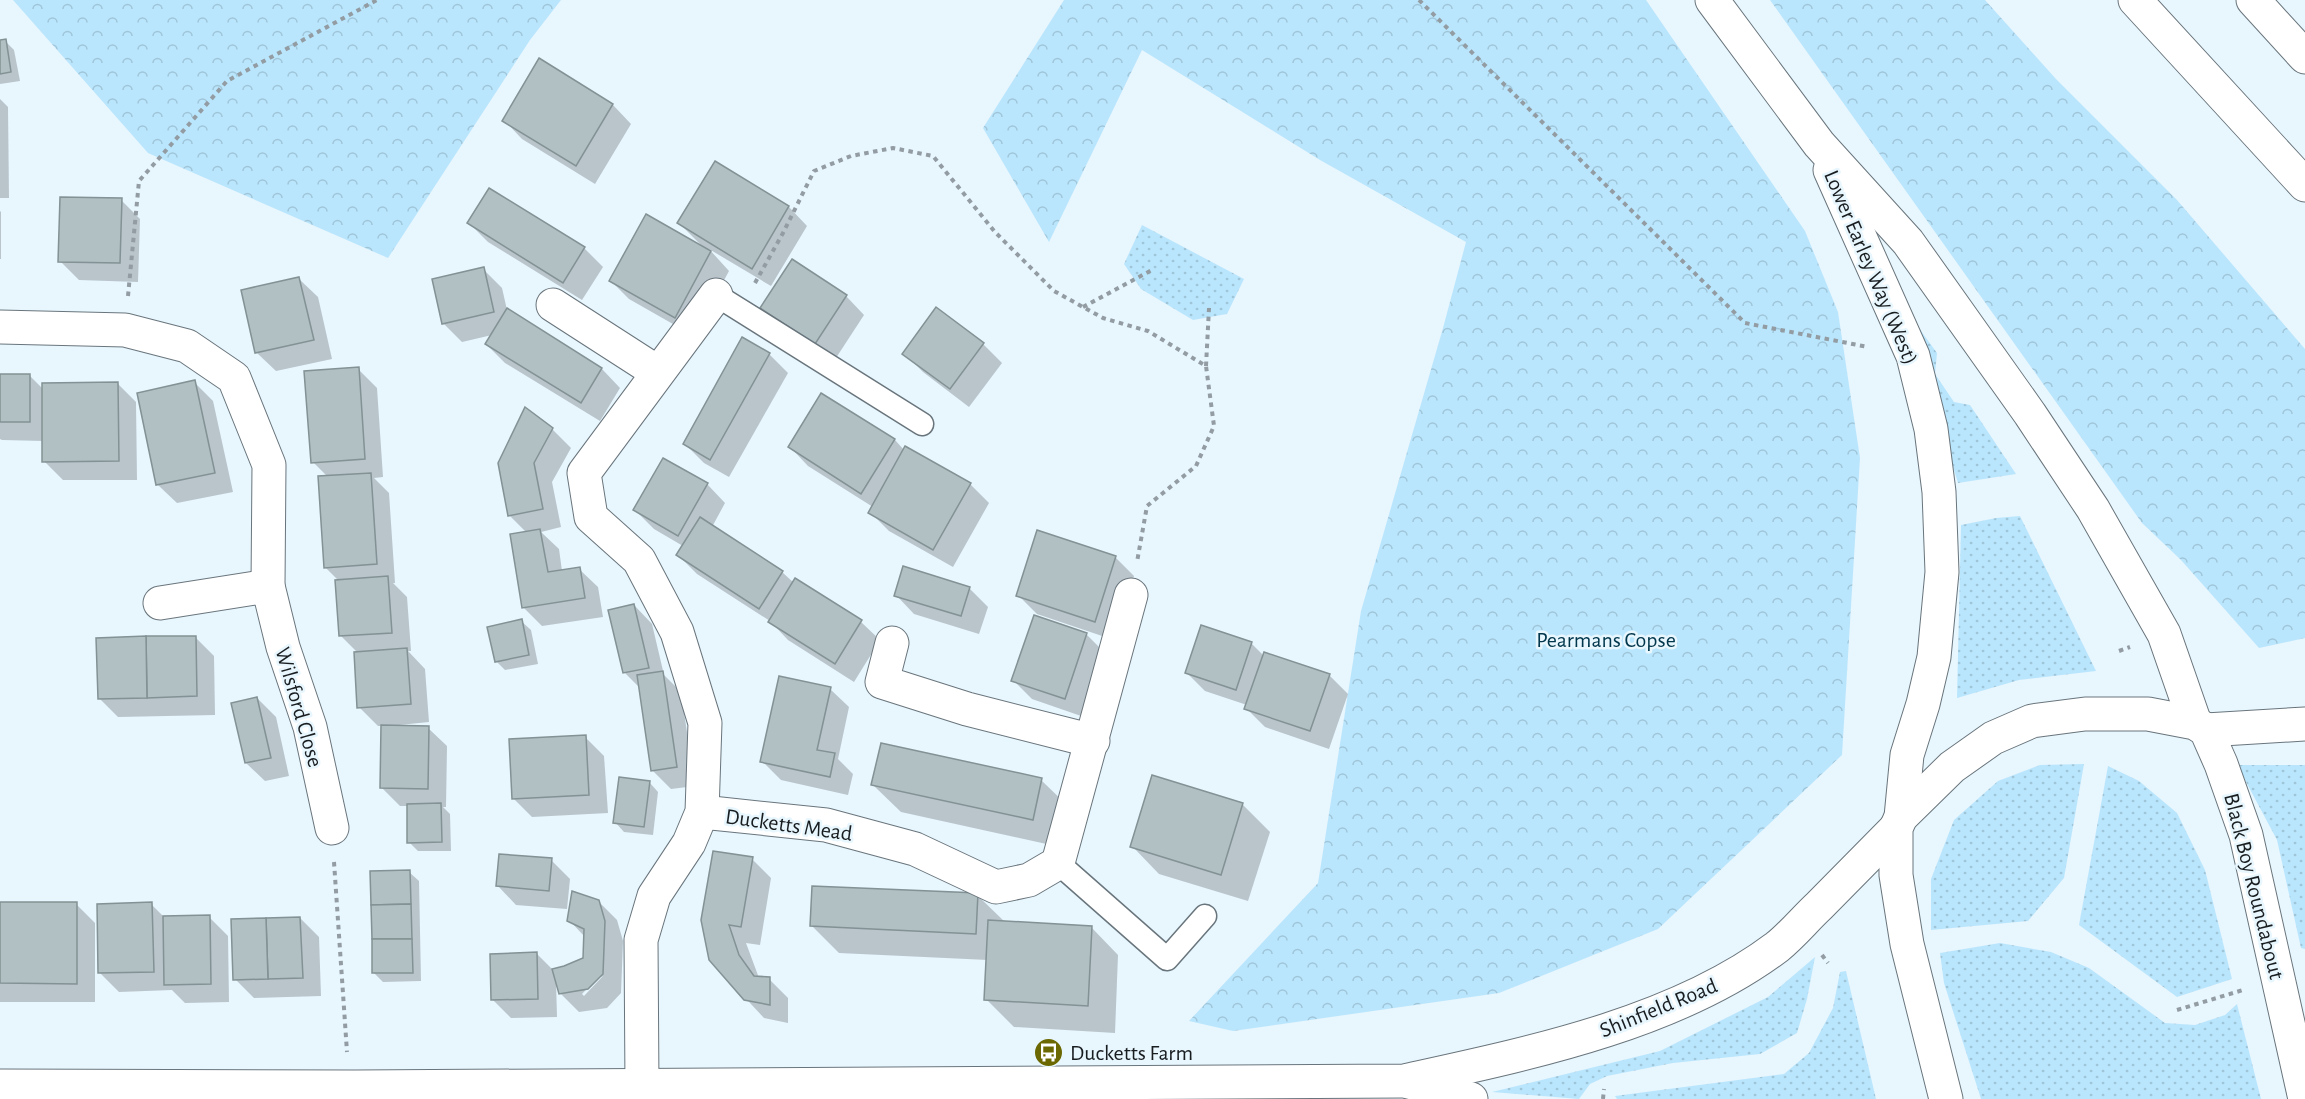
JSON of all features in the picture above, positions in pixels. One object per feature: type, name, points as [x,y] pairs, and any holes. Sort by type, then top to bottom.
[{"type":"main road","name":"Lower Earley Way (West)","points":[[1712,0],[1819,144],[1908,242],[2030,414],[2093,509],[2164,634],[2200,727]]},
{"type":"main road","points":[[2135,0],[2305,184]]},
{"type":"main road","points":[[2253,0],[2305,57]]},
{"type":"main road","name":"Lower Earley Way (West)","points":[[1819,144],[1912,356],[1931,429],[1939,492],[1942,572],[1934,657],[1923,704],[1907,755],[1899,823]]},
{"type":"main road","name":"Ducketts Mead","points":[[642,1086],[641,940],[654,896],[689,843],[702,812],[705,723],[676,632],[639,560],[591,517],[584,473],[716,295]]},
{"type":"main road","points":[[553,305],[657,372]]},
{"type":"main road","name":"Wilsford Close","points":[[0,327],[125,330],[188,346],[234,378],[269,465],[268,586],[283,647],[310,728],[332,828]]},
{"type":"main road","points":[[160,603],[268,586]]},
{"type":"main road","points":[[1058,863],[1131,595]]},
{"type":"main road","points":[[892,643],[882,682],[967,709],[1093,741]]},
{"type":"main road","points":[[1946,1099],[1906,944],[1896,875],[1899,823],[1952,766],[1993,738],[2032,721],[2085,714],[2148,714],[2200,727],[2305,724]]},
{"type":"main road","name":"Black Boy Roundabout","points":[[2200,727],[2221,764],[2246,835],[2305,1099]]},
{"type":"main road","name":"Ducketts Mead","points":[[702,812],[826,825],[915,849],[996,887],[1029,880],[1058,863]]},
{"type":"main road","name":"Shinfield Road","points":[[0,1086],[355,1087],[435,1093],[642,1086],[1404,1081],[1499,1060],[1582,1038],[1707,991],[1779,945],[1899,823]]},
{"type":"main road","name":"Shinfield Road","points":[[1404,1081],[1471,1099]]},
{"type":"lane","points":[[716,295],[922,424]]},
{"type":"lane","points":[[1058,863],[1167,959],[1205,916]]},
{"type":"path","points":[[125,330],[139,181],[227,81],[377,0]]},
{"type":"path","points":[[1419,0],[1745,323],[1871,348]]},
{"type":"path","points":[[716,295],[753,286],[814,171],[851,156],[893,148],[933,156],[995,232],[1053,291],[1103,318],[1148,331],[1206,366]]},
{"type":"path","points":[[1083,307],[1152,270]]},
{"type":"path","points":[[1131,595],[1147,506],[1196,466],[1214,426],[1206,366],[1209,308]]},
{"type":"path","points":[[332,828],[347,1052],[355,1087]]},
{"type":"path","points":[[1603,1099],[1605,1089]]},
{"type":"green space","points":[[13,0],[561,0],[530,40],[388,258],[148,153]]},
{"type":"green space","name":"Pearmans Copse","points":[[1064,0],[1646,0],[1805,231],[1838,312],[1860,458],[1842,755],[1658,929],[1499,993],[1233,1031],[1189,1021],[1318,883],[1361,611],[1466,242],[1320,160],[1142,50],[1049,242],[983,128]]},
{"type":"green space","points":[[1770,0],[1985,0],[2056,79],[2177,200],[2305,349],[2305,638],[2259,648],[2181,560],[2142,523]]},
{"type":"green space","points":[[1142,225],[1244,279],[1227,314],[1193,320],[1141,289],[1124,264]]},
{"type":"green space","points":[[1913,320],[1937,353],[1935,374],[1954,402],[1970,405],[2016,474],[1958,483],[1923,368]]},
{"type":"green space","points":[[2020,516],[2096,671],[2019,680],[1957,698],[1961,525]]},
{"type":"green space","points":[[2084,764],[2064,878],[2028,921],[1931,930],[1931,879],[1954,820],[1998,781],[2040,765]]},
{"type":"green space","points":[[2237,765],[2305,765],[2305,949],[2301,948],[2277,840]]},
{"type":"green space","points":[[2108,766],[2139,781],[2177,813],[2205,870],[2232,979],[2177,997],[2079,925]]},
{"type":"green space","points":[[2000,943],[2051,952],[2089,968],[2165,1023],[2195,1025],[2225,1015],[2237,1004],[2261,1099],[1981,1099],[1944,983],[1940,953]]},
{"type":"green space","points":[[1815,957],[1807,999],[1797,1033],[1760,1054],[1673,1063],[1607,1076],[1590,1084],[1579,1099],[1492,1092],[1660,1051],[1768,997]]},
{"type":"green space","points":[[1846,971],[1876,1099],[1617,1099],[1615,1096],[1784,1074],[1809,1053],[1833,1008],[1840,972]]},
{"type":"building","points":[[6,39],[11,72],[0,74],[0,40]]},
{"type":"building","points":[[539,58],[613,104],[576,166],[502,121]]},
{"type":"building","points":[[715,161],[789,206],[752,269],[677,223]]},
{"type":"building","points":[[489,188],[585,247],[563,283],[467,223]]},
{"type":"building","points":[[60,197],[122,198],[120,263],[58,262]]},
{"type":"building","points":[[646,214],[711,251],[675,318],[609,281]]},
{"type":"building","points":[[792,259],[847,295],[815,344],[760,308]]},
{"type":"building","points":[[484,267],[494,312],[442,324],[432,279]]},
{"type":"building","points":[[299,277],[314,340],[255,353],[241,290]]},
{"type":"building","points":[[936,307],[984,343],[950,389],[902,354]]},
{"type":"building","points":[[507,308],[602,368],[581,403],[485,344]]},
{"type":"building","points":[[742,337],[770,353],[710,460],[683,444]]},
{"type":"building","points":[[359,367],[365,459],[311,463],[304,371]]},
{"type":"building","points":[[0,374],[30,374],[30,422],[0,422]]},
{"type":"building","points":[[195,380],[215,473],[156,485],[137,393]]},
{"type":"building","points":[[118,382],[119,461],[42,462],[42,383]]},
{"type":"building","points":[[821,393],[895,439],[861,494],[788,447]]},
{"type":"building","points":[[525,407],[553,428],[534,463],[543,509],[508,516],[498,463]]},
{"type":"building","points":[[905,446],[971,483],[933,550],[868,513]]},
{"type":"building","points":[[663,458],[708,483],[678,536],[633,510]]},
{"type":"building","points":[[371,473],[377,564],[324,568],[318,476]]},
{"type":"building","points":[[700,517],[783,571],[759,609],[676,555]]},
{"type":"building","points":[[540,529],[548,572],[580,567],[585,598],[522,608],[510,534]]},
{"type":"building","points":[[1037,530],[1116,556],[1095,622],[1016,596]]},
{"type":"building","points":[[903,566],[970,587],[961,616],[894,596]]},
{"type":"building","points":[[388,576],[392,633],[339,636],[335,580]]},
{"type":"building","points":[[795,578],[862,620],[835,664],[768,622]]},
{"type":"building","points":[[634,604],[649,668],[623,673],[608,610]]},
{"type":"building","points":[[1034,615],[1087,633],[1065,699],[1011,681]]},
{"type":"building","points":[[522,619],[529,655],[495,662],[487,627]]},
{"type":"building","points":[[1201,625],[1252,642],[1236,690],[1185,673]]},
{"type":"building","points":[[146,636],[196,636],[197,696],[147,698]]},
{"type":"building","points":[[146,636],[147,698],[98,699],[96,638]]},
{"type":"building","points":[[407,648],[411,704],[357,708],[354,652]]},
{"type":"building","points":[[1264,652],[1330,674],[1310,731],[1244,709]]},
{"type":"building","points":[[663,671],[677,767],[651,771],[637,675]]},
{"type":"building","points":[[779,676],[831,687],[817,750],[835,753],[830,777],[760,762]]},
{"type":"building","points":[[257,697],[271,758],[245,763],[231,703]]},
{"type":"building","points":[[381,725],[429,726],[428,789],[380,788]]},
{"type":"building","points":[[586,735],[589,795],[512,799],[509,739]]},
{"type":"building","points":[[881,743],[1042,778],[1033,820],[871,785]]},
{"type":"building","points":[[1152,775],[1243,803],[1221,875],[1130,847]]},
{"type":"building","points":[[619,777],[650,781],[644,827],[613,823]]},
{"type":"building","points":[[441,803],[442,842],[407,843],[407,804]]},
{"type":"building","points":[[713,851],[753,857],[741,927],[729,925],[739,955],[754,976],[770,977],[770,1005],[744,1000],[709,960],[701,920]]},
{"type":"building","points":[[499,854],[552,858],[549,891],[496,886]]},
{"type":"building","points":[[410,870],[411,904],[371,905],[370,871]]},
{"type":"building","points":[[812,886],[978,893],[976,934],[810,926]]},
{"type":"building","points":[[572,891],[599,900],[605,921],[603,974],[588,989],[559,994],[552,969],[583,958],[584,929],[567,921]]},
{"type":"building","points":[[0,902],[77,902],[77,984],[0,983]]},
{"type":"building","points":[[152,902],[154,972],[98,973],[97,904]]},
{"type":"building","points":[[411,904],[412,939],[372,939],[371,905]]},
{"type":"building","points":[[210,915],[211,984],[164,985],[163,916]]},
{"type":"building","points":[[300,917],[303,978],[268,979],[266,918]]},
{"type":"building","points":[[266,918],[268,979],[233,980],[231,919]]},
{"type":"building","points":[[988,920],[1092,926],[1088,1006],[984,1000]]},
{"type":"building","points":[[372,939],[412,939],[413,973],[372,973]]},
{"type":"building","points":[[537,952],[538,999],[491,1000],[490,954]]},
{"type":"place","name":"Ducketts Farm","points":[[1049,1052]]}]
